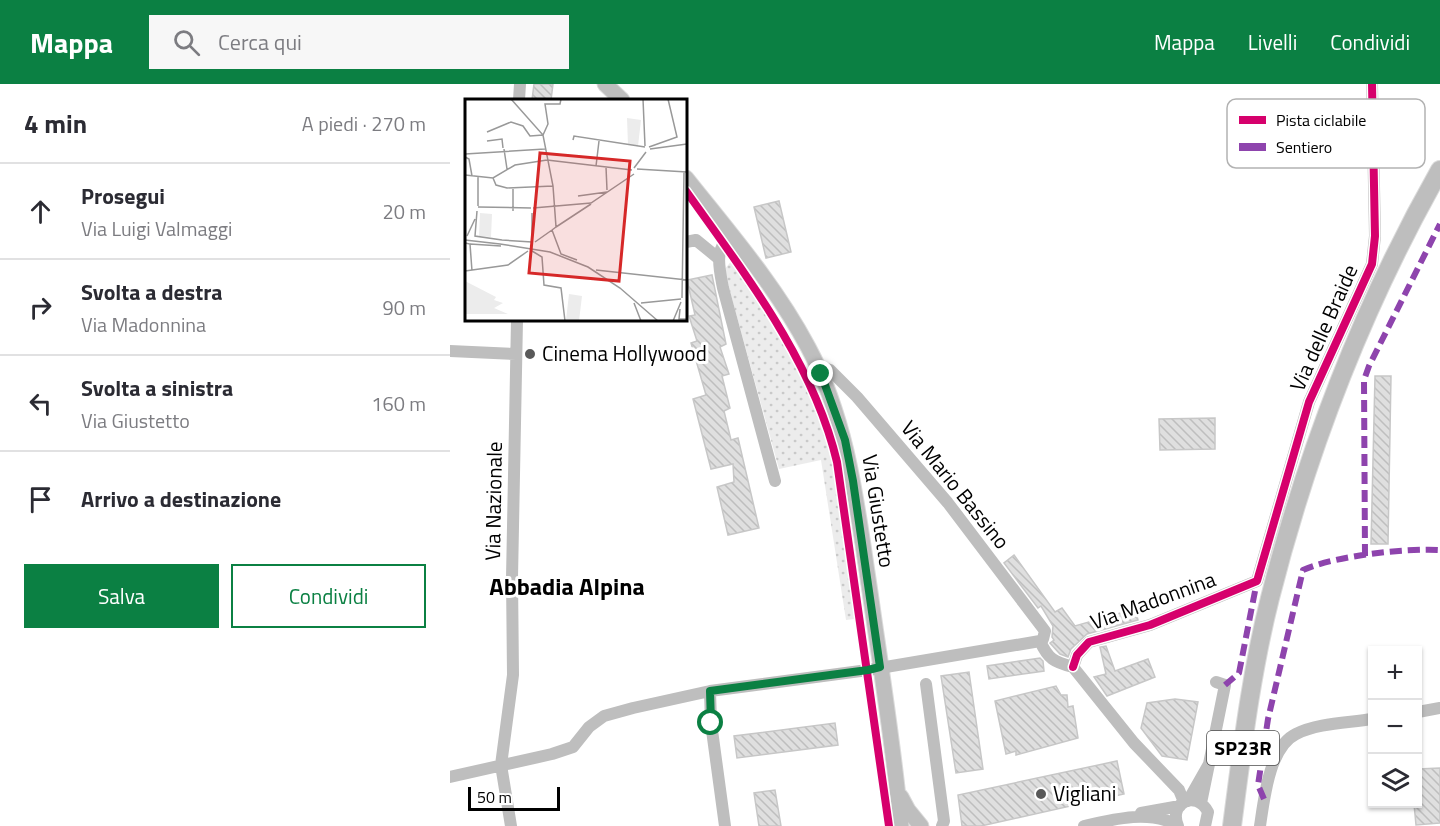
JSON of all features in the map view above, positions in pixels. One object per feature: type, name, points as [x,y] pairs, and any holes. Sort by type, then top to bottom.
[{"type":"highway","name":"SP23R","points":[[1232,826],[1255,670],[1267,611],[1307,470],[1375,296],[1407,229],[1440,170]]},
{"type":"highway","name":"SP23R","points":[[1241,826],[1251,753],[1266,674],[1282,599],[1306,512],[1361,359],[1418,234],[1440,194]]},
{"type":"main road","points":[[606,84],[621,99]]},
{"type":"main road","name":"Via Giustetto","points":[[687,179],[765,278],[808,346],[845,440],[880,667],[901,826]]},
{"type":"main road","name":"Via Giustetto","points":[[897,789],[908,810],[921,826]]},
{"type":"main road","points":[[921,826],[931,826]]},
{"type":"street","points":[[519,99],[520,84]]},
{"type":"street","name":"Via delle Braide","points":[[1372,84],[1372,99]]},
{"type":"street","name":"Via delle Braide","points":[[1257,581],[1309,402],[1372,264],[1375,236],[1374,168]]},
{"type":"street","points":[[731,234],[723,242],[718,258],[723,288],[775,481]]},
{"type":"street","points":[[687,242],[696,240],[718,258]]},
{"type":"street","name":"Via Nazionale","points":[[511,826],[501,765],[513,675],[512,578],[517,321]]},
{"type":"street","points":[[450,351],[516,354]]},
{"type":"street","name":"Via Mario Bassino","points":[[817,366],[830,370],[857,397],[948,503],[1045,631],[1040,641]]},
{"type":"street","name":"Via Madonnina","points":[[1073,667],[1077,655],[1089,642],[1150,625],[1257,581]]},
{"type":"street","points":[[450,777],[552,754],[573,747],[589,727],[604,716],[710,691],[868,670],[1040,641],[1045,652],[1056,663],[1073,667],[1134,743],[1179,790],[1184,803]]},
{"type":"street","points":[[1205,826],[1208,812],[1201,803],[1225,685],[1216,682]]},
{"type":"street","points":[[926,684],[944,821],[942,826]]},
{"type":"street","points":[[710,691],[711,723],[725,826]]},
{"type":"street","points":[[1422,711],[1440,708]]},
{"type":"street","points":[[1260,826],[1270,772],[1280,748],[1294,735],[1320,727],[1368,720]]},
{"type":"street","points":[[1178,826],[1175,815],[1209,764]]},
{"type":"street","points":[[1084,826],[1184,803],[1201,803]]},
{"type":"street","points":[[1113,819],[1149,817],[1168,821],[1178,826]]},
{"type":"shaded area","points":[[733,259],[775,312],[837,444],[863,618],[846,620],[821,460],[779,469],[724,270]]},
{"type":"building","points":[[534,84],[553,84],[551,99],[532,99]]},
{"type":"building","points":[[779,201],[791,252],[766,258],[754,207]]},
{"type":"building","points":[[712,275],[726,344],[720,347],[729,374],[722,376],[730,408],[724,411],[731,440],[738,438],[759,528],[728,535],[717,487],[734,482],[733,464],[711,469],[693,399],[706,395],[691,343],[697,341],[689,316],[695,315],[687,280]]},
{"type":"building","points":[[1375,376],[1391,376],[1388,544],[1371,544]]},
{"type":"building","points":[[1215,418],[1215,449],[1160,450],[1159,419]]},
{"type":"building","points":[[1014,555],[1055,612],[1062,608],[1075,626],[1135,609],[1138,620],[1087,634],[1071,649],[1068,657],[1060,654],[1050,643],[1054,640],[1053,626],[1041,606],[1038,608],[1004,563]]},
{"type":"building","points":[[1106,646],[1115,671],[1148,659],[1155,677],[1107,696],[1094,677],[1106,674],[1100,647]]},
{"type":"building","points":[[1040,658],[1043,661],[1044,671],[989,679],[987,666]]},
{"type":"building","points":[[969,672],[983,769],[956,773],[941,676]]},
{"type":"building","points":[[1056,686],[1061,695],[1067,695],[1068,707],[1073,706],[1078,738],[1016,755],[1016,751],[1006,754],[995,701]]},
{"type":"building","points":[[1175,699],[1198,702],[1187,760],[1162,756],[1141,728],[1147,703]]},
{"type":"building","points":[[835,723],[838,745],[737,758],[734,736]]},
{"type":"building","name":"Vigliani","points":[[1117,761],[1124,794],[981,826],[962,826],[958,795]]},
{"type":"building","points":[[1440,768],[1440,823],[1416,825],[1414,808],[1422,808],[1422,769]]},
{"type":"building","points":[[775,790],[781,826],[759,826],[754,793]]},
{"type":"marked path","points":[[1365,556],[1364,380],[1440,224]]},
{"type":"marked path","points":[[1264,799],[1258,785],[1268,719],[1303,570],[1316,565],[1370,554],[1408,550],[1440,550]]},
{"type":"marked path","points":[[1225,685],[1239,673],[1257,581]]},
{"type":"cycle path","points":[[1372,84],[1372,99]]},
{"type":"cycle path","points":[[1073,667],[1077,655],[1089,642],[1150,625],[1257,581],[1309,402],[1372,264],[1375,236],[1374,168]]},
{"type":"cycle path","points":[[687,192],[775,320],[812,389],[826,425],[837,462],[889,826]]},
{"type":"place","name":"Cinema Hollywood","points":[[530,354]]},
{"type":"place","name":"Vigliani","points":[[1041,794]]},
{"type":"district","name":"Abbadia Alpina","points":[[567,587]]},
{"type":"route","points":[[711,723],[710,691],[880,667],[845,440],[821,374]]}]
